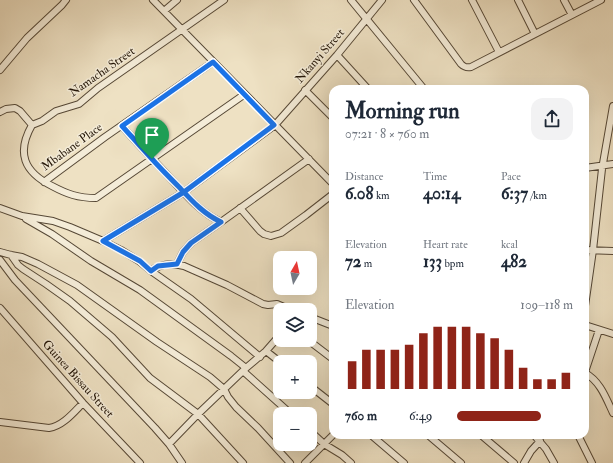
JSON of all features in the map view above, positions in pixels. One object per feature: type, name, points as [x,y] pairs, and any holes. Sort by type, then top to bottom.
[{"type":"street","points":[[0,70],[27,38],[66,0]]},
{"type":"street","points":[[153,0],[329,180]]},
{"type":"street","points":[[164,11],[177,0]]},
{"type":"street","name":"Namacha Street","points":[[32,125],[42,121],[56,111],[79,104],[98,88],[224,0]]},
{"type":"street","points":[[351,0],[421,85]]},
{"type":"street","name":"Nkanyi Street","points":[[103,241],[184,192],[274,125],[382,0]]},
{"type":"street","points":[[414,0],[461,64],[465,67],[470,67],[601,0]]},
{"type":"street","points":[[472,0],[499,52]]},
{"type":"street","points":[[518,0],[535,34]]},
{"type":"street","points":[[564,0],[572,15]]},
{"type":"street","points":[[336,55],[364,85]]},
{"type":"street","name":"Mbabane Place","points":[[44,182],[82,153],[213,62]]},
{"type":"street","points":[[305,90],[329,114]]},
{"type":"street","points":[[0,112],[6,109],[15,108],[20,111],[32,125],[24,147],[27,166],[31,172],[44,182],[70,195],[96,198],[245,94]]},
{"type":"street","points":[[589,278],[602,166],[613,106]]},
{"type":"street","points":[[122,126],[202,210],[221,222]]},
{"type":"street","points":[[177,264],[183,252],[191,243],[309,159]]},
{"type":"street","points":[[589,168],[613,164]]},
{"type":"street","points":[[240,208],[260,231],[271,236],[281,233],[329,197]]},
{"type":"street","points":[[0,208],[22,216],[53,221],[70,227],[103,241],[140,261],[151,271],[191,299],[260,357]]},
{"type":"street","points":[[22,216],[52,234],[91,261],[140,290],[231,356],[284,407]]},
{"type":"street","points":[[589,250],[613,251]]},
{"type":"street","points":[[0,252],[22,257],[77,285],[157,342],[210,377],[224,389],[236,407],[258,428],[290,463]]},
{"type":"street","points":[[11,255],[18,265],[70,301],[112,336],[150,378],[198,414],[243,463]]},
{"type":"street","points":[[0,260],[15,280],[155,428],[169,444],[182,463]]},
{"type":"street","points":[[151,271],[158,266],[177,264],[192,268],[263,304],[273,304]]},
{"type":"street","name":"Guinea Bissau Street","points":[[0,308],[84,403],[140,463]]},
{"type":"street","points":[[0,319],[6,314]]},
{"type":"street","points":[[317,320],[329,324]]},
{"type":"street","points":[[589,326],[613,334]]},
{"type":"street","points":[[589,360],[599,330]]},
{"type":"street","points":[[169,444],[198,414],[244,370],[260,357],[273,343]]},
{"type":"street","points":[[317,347],[329,356]]},
{"type":"street","points":[[266,351],[273,356]]},
{"type":"street","points":[[589,375],[598,384],[613,413]]},
{"type":"street","points":[[317,391],[329,401]]},
{"type":"street","points":[[0,422],[49,428],[54,427],[60,424],[84,403]]},
{"type":"street","points":[[317,438],[324,444],[340,453],[351,463]]},
{"type":"street","points":[[305,463],[329,439]]},
{"type":"street","points":[[375,439],[404,463]]},
{"type":"street","points":[[433,439],[461,463]]},
{"type":"street","points":[[486,439],[514,463]]},
{"type":"street","points":[[580,439],[592,463]]},
{"type":"street","points":[[524,463],[530,451],[540,441],[554,463]]},
{"type":"route","points":[[152,159],[122,126],[213,62],[274,125],[184,192],[103,241],[140,261],[151,271],[161,265],[177,264],[183,252],[191,243],[221,222],[202,210],[184,192],[152,159]]}]
